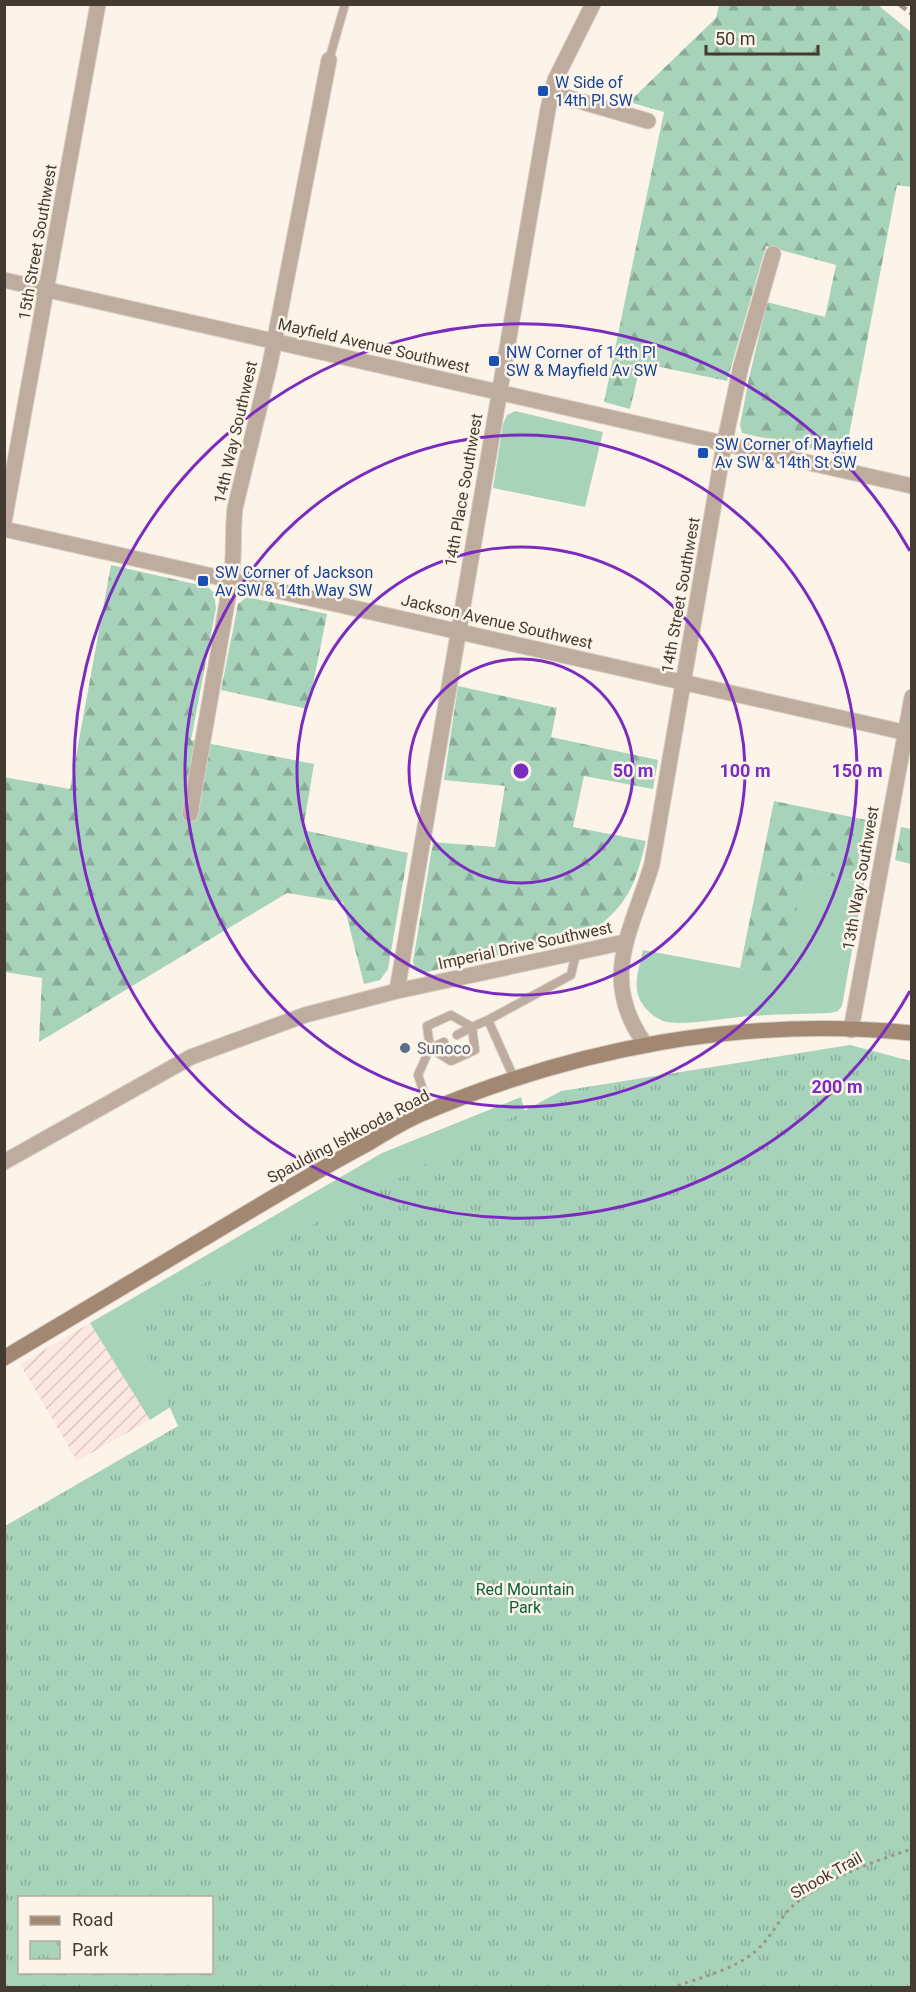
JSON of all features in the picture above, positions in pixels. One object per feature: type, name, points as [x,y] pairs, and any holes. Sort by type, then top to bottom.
[{"type":"street","name":"15th Street Southwest","points":[[4,522],[98,4]]},
{"type":"street","name":"14th Place Southwest","points":[[397,991],[552,93],[555,80],[593,4]]},
{"type":"street","name":"14th Way Southwest","points":[[190,814],[231,580],[234,553],[232,528],[235,508],[275,341],[329,60]]},
{"type":"street","points":[[552,93],[648,121]]},
{"type":"street","name":"14th Street Southwest","points":[[625,942],[652,864],[724,445],[741,366],[773,254]]},
{"type":"street","name":"Mayfield Avenue Southwest","points":[[4,280],[912,486]]},
{"type":"street","name":"Jackson Avenue Southwest","points":[[4,529],[908,733]]},
{"type":"street","name":"13th Way Southwest","points":[[851,1030],[908,733],[912,697]]},
{"type":"street","name":"Imperial Drive Southwest","points":[[4,1162],[191,1057],[305,1015],[397,991],[625,942],[621,972],[626,1009],[634,1028],[645,1044]]},
{"type":"street","name":"Spaulding Ishkooda Road","points":[[4,1358],[306,1177],[416,1116],[514,1078],[602,1053],[645,1044],[755,1030],[801,1028],[912,1034]]},
{"type":"lane","points":[[329,60],[345,4]]},
{"type":"lane","points":[[457,1035],[571,975],[576,953]]},
{"type":"lane","points":[[430,1111],[418,1075],[430,1048],[427,1026],[451,1015],[472,1027]]},
{"type":"lane","points":[[488,1020],[514,1078]]},
{"type":"lane","points":[[430,1048],[451,1061],[475,1050],[472,1027]]},
{"type":"lane","points":[[430,1048],[444,1042]]},
{"type":"path","name":"Shook Trail","points":[[671,1988],[747,1959],[760,1947],[784,1914],[797,1902],[828,1883],[858,1869],[912,1849]]},
{"type":"shaded area","points":[[90,1323],[150,1420],[77,1461],[20,1364]]},
{"type":"green space","points":[[719,5],[878,5],[911,32],[911,187],[897,185],[845,456],[742,433],[740,425],[767,302],[825,317],[836,265],[766,246],[727,381],[641,363],[630,409],[604,402],[664,112],[629,102],[716,18]]},
{"type":"green space","points":[[515,411],[603,432],[585,507],[493,488],[503,424],[507,415]]},
{"type":"green space","points":[[111,565],[208,587],[214,593],[216,608],[191,740],[314,764],[303,830],[408,853],[388,969],[380,980],[364,984],[343,902],[287,893],[39,1042],[42,978],[5,972],[4,777],[70,789]]},
{"type":"green space","points":[[247,597],[327,614],[308,709],[221,690],[238,604]]},
{"type":"green space","points":[[458,686],[557,708],[551,737],[658,760],[653,789],[584,776],[573,827],[646,841],[629,892],[604,922],[592,932],[423,973],[415,969],[413,961],[433,842],[495,847],[505,786],[444,780]]},
{"type":"green space","points":[[774,801],[876,822],[864,883],[804,870],[784,977],[740,968]]},
{"type":"green space","points":[[901,827],[911,829],[911,864],[895,860]]},
{"type":"green space","points":[[804,870],[864,883],[842,1006],[838,1011],[681,1023],[663,1021],[651,1014],[638,995],[638,972],[643,950],[783,976]]},
{"type":"green space","name":"Red Mountain Park","points":[[850,1045],[911,1061],[911,1987],[5,1987],[5,1526],[178,1426],[132,1322],[561,1091]]},
{"type":"green space","points":[[521,1097],[538,1163],[404,1259],[150,1420],[90,1323],[382,1153]]},
{"type":"railway","points":[[899,4],[912,14]]},
{"type":"place","name":"W Side of 14th Pl SW","points":[[543,91]]},
{"type":"place","name":"NW Corner of 14th Pl SW & Mayfield Av SW","points":[[494,361]]},
{"type":"place","name":"SW Corner of Mayfield Av SW & 14th St SW","points":[[703,453]]},
{"type":"place","name":"SW Corner of Jackson Av SW & 14th Way SW","points":[[203,581]]},
{"type":"place","name":"Sunoco","points":[[405,1048]]}]
